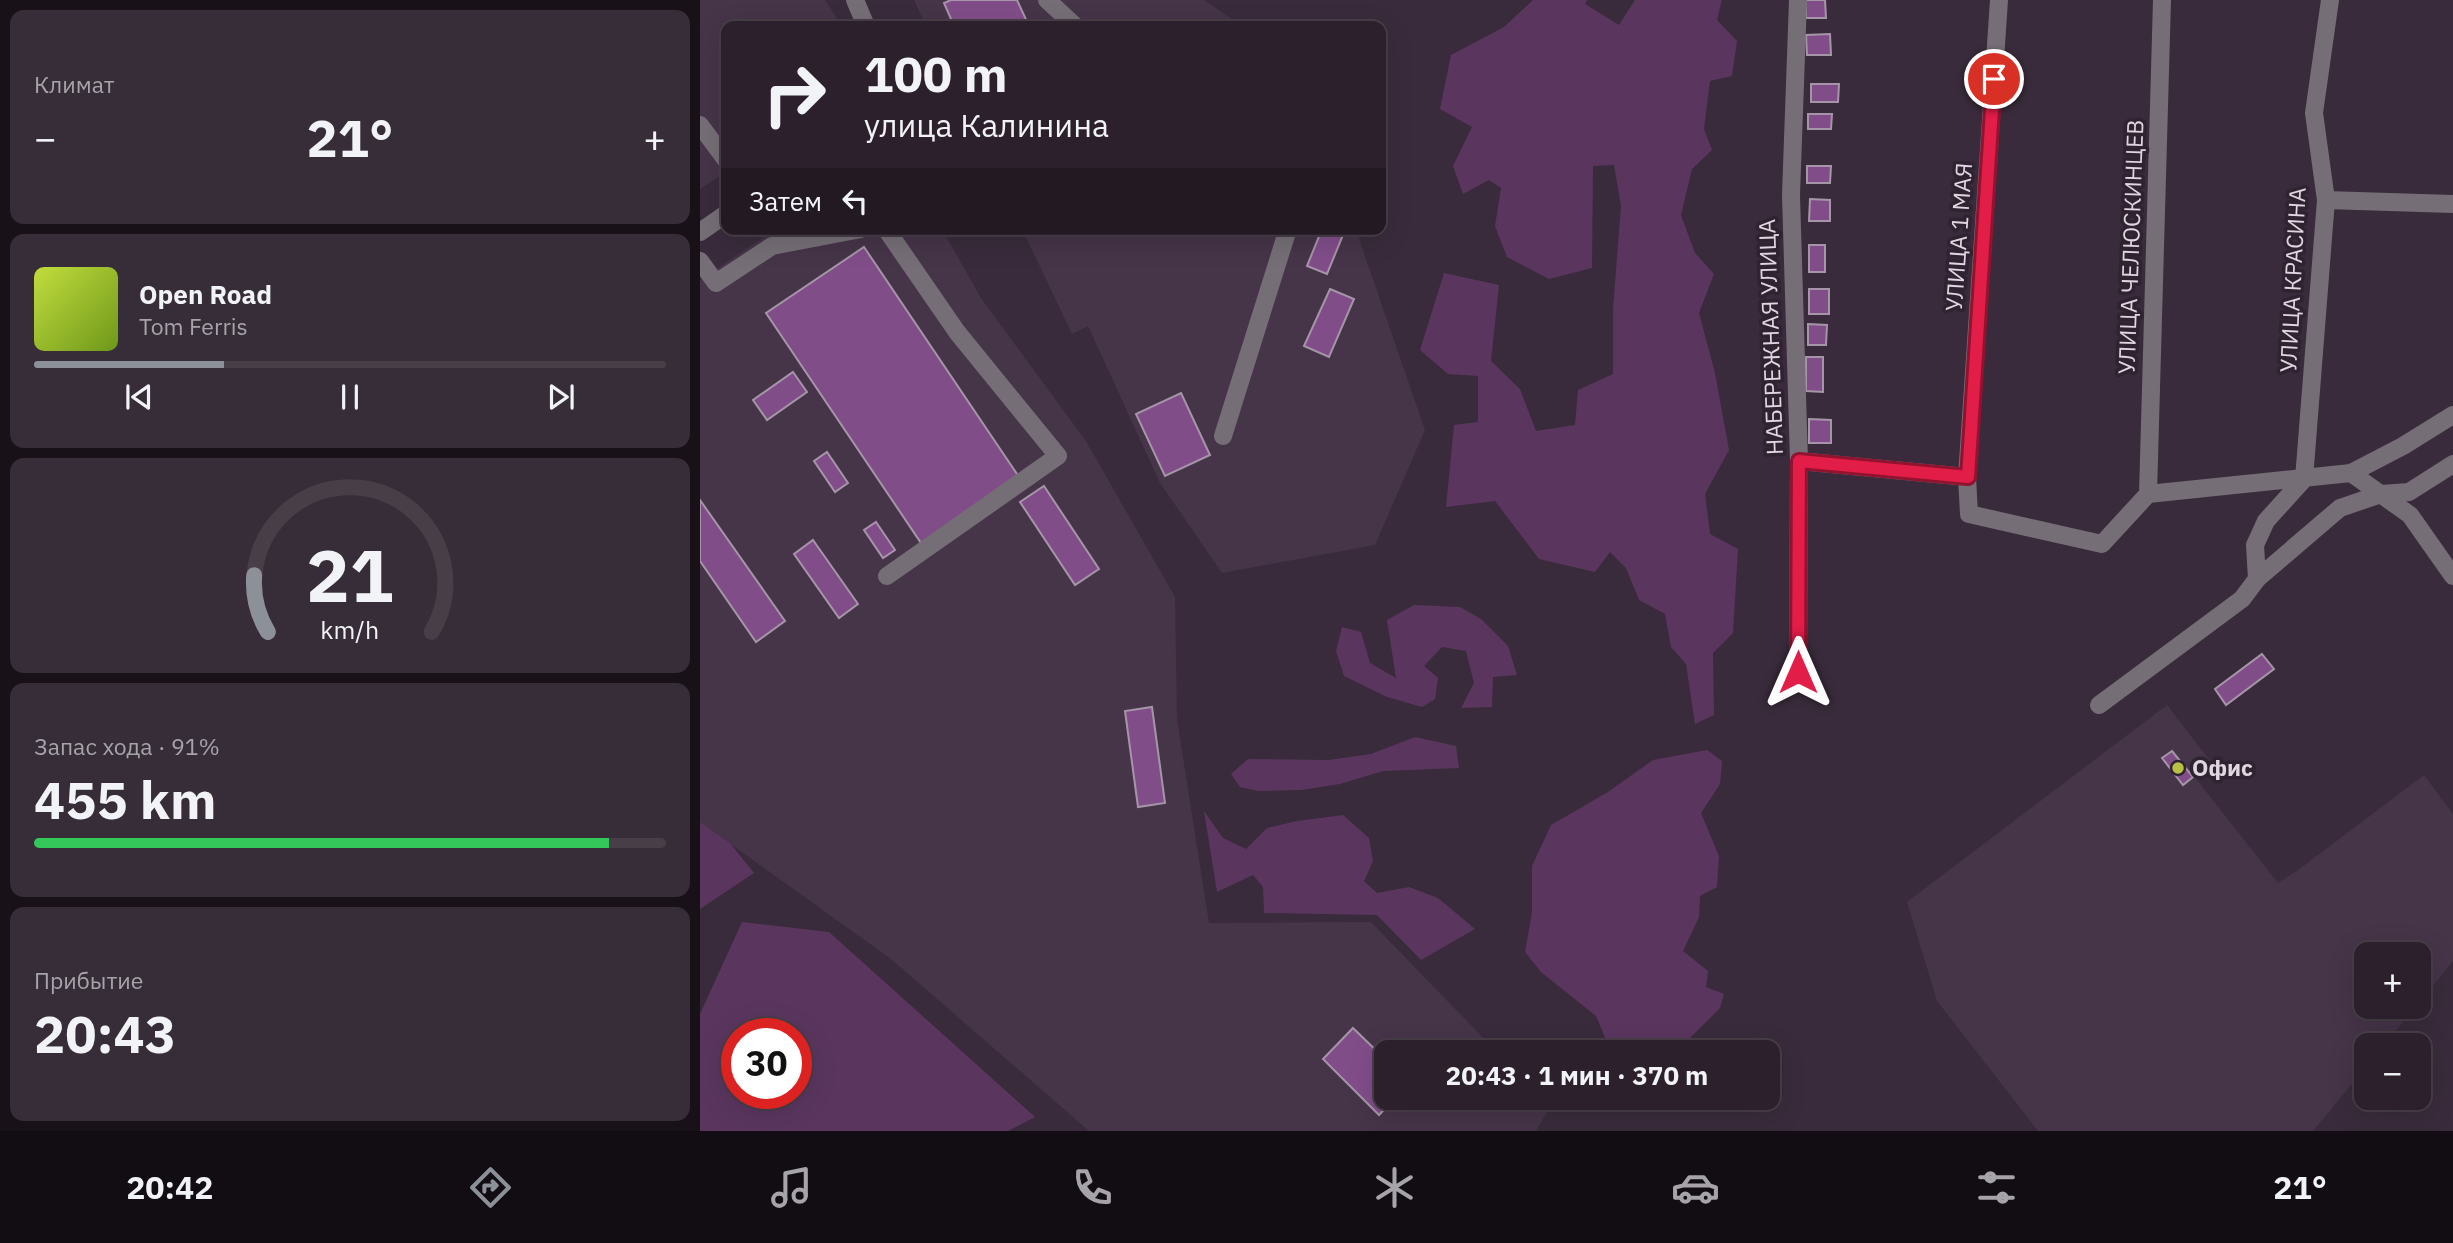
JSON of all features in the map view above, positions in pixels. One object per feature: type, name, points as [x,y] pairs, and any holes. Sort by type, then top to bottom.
[{"type":"street","points":[[855,0],[864,21]]},
{"type":"street","points":[[1047,0],[1070,21]]},
{"type":"street","name":"НАБЕРЕЖНАЯ УЛИЦА","points":[[1798,0],[1791,195],[1799,461],[1798,672]]},
{"type":"street","name":"УЛИЦА 1 МАЯ","points":[[1999,0],[1968,477],[1969,514],[2102,544],[2148,494]]},
{"type":"street","name":"УЛИЦА ЧЕЛЮСКИНЦЕВ","points":[[2148,494],[2162,0]]},
{"type":"street","name":"УЛИЦА КРАСИНА","points":[[2304,479],[2326,200],[2314,113],[2330,0]]},
{"type":"street","points":[[700,125],[721,153]]},
{"type":"street","points":[[2326,200],[2453,204]]},
{"type":"street","points":[[700,232],[721,218]]},
{"type":"street","points":[[700,261],[716,283],[772,246],[830,235]]},
{"type":"street","points":[[887,576],[1058,456],[957,332],[891,235]]},
{"type":"street","points":[[1223,436],[1286,235]]},
{"type":"street","points":[[2148,494],[2351,473],[2403,446],[2453,415]]},
{"type":"street","points":[[1799,461],[1968,477]]},
{"type":"street","points":[[2099,705],[2242,599],[2257,579],[2340,508],[2381,494],[2409,492],[2453,464]]},
{"type":"street","points":[[2351,473],[2410,515],[2453,576]]},
{"type":"street","points":[[2257,579],[2255,545],[2266,521],[2304,479]]},
{"type":"shaded area","points":[[700,0],[825,0],[839,21],[721,21],[721,175],[700,189]]},
{"type":"shaded area","points":[[914,0],[1204,0],[1235,21],[924,21]]},
{"type":"shaded area","points":[[1533,0],[1587,0],[1585,4],[1619,25],[1635,0],[1722,0],[1717,20],[1737,41],[1732,76],[1710,81],[1704,129],[1712,150],[1692,169],[1681,215],[1695,253],[1714,274],[1699,313],[1715,373],[1729,450],[1705,494],[1710,534],[1738,549],[1733,633],[1713,653],[1714,715],[1695,724],[1686,664],[1671,647],[1665,614],[1639,600],[1626,568],[1610,552],[1595,572],[1539,559],[1495,501],[1446,507],[1454,425],[1478,422],[1478,376],[1448,374],[1420,350],[1444,273],[1499,285],[1491,361],[1520,389],[1536,431],[1575,425],[1578,390],[1613,374],[1613,309],[1621,206],[1614,165],[1593,166],[1592,268],[1549,279],[1507,257],[1495,226],[1501,188],[1489,180],[1463,194],[1453,166],[1472,127],[1440,109],[1451,55],[1504,27]]},
{"type":"shaded area","points":[[767,235],[945,235],[981,298],[1086,441],[1175,597],[1177,719],[1209,923],[1371,922],[1485,1040],[1374,1040],[1374,1110],[1548,1110],[1536,1131],[1089,1131],[891,959],[700,822],[700,280]]},
{"type":"shaded area","points":[[1025,235],[1360,235],[1359,239],[1425,430],[1375,545],[1222,573],[1160,483],[1088,326],[1072,334]]},
{"type":"shaded area","points":[[1414,605],[1460,607],[1481,619],[1508,646],[1517,675],[1493,677],[1492,707],[1461,708],[1474,683],[1466,651],[1442,647],[1424,666],[1438,678],[1435,699],[1422,707],[1387,697],[1344,676],[1336,651],[1342,627],[1361,632],[1370,663],[1396,678],[1387,620]]},
{"type":"shaded area","points":[[2167,705],[2214,766],[2197,780],[2278,883],[2424,775],[2453,814],[2453,961],[2431,988],[2431,942],[2354,942],[2354,1019],[2405,1019],[2394,1033],[2354,1033],[2354,1081],[2313,1131],[2038,1131],[1937,1001],[1907,902]]},
{"type":"shaded area","points":[[1415,737],[1456,746],[1459,768],[1383,771],[1340,784],[1301,790],[1258,791],[1240,787],[1231,774],[1248,759],[1329,760],[1371,754]]},
{"type":"shaded area","points":[[1707,750],[1722,761],[1720,784],[1701,813],[1719,856],[1717,887],[1700,896],[1699,917],[1683,951],[1708,971],[1706,987],[1724,994],[1720,1008],[1688,1040],[1606,1040],[1596,1016],[1541,972],[1525,952],[1532,912],[1532,866],[1551,825],[1608,792],[1653,760]]},
{"type":"shaded area","points":[[1204,811],[1223,838],[1246,849],[1267,828],[1343,815],[1369,838],[1373,861],[1364,881],[1377,893],[1409,887],[1438,898],[1475,929],[1421,960],[1377,915],[1264,913],[1263,887],[1253,875],[1217,892]]},
{"type":"shaded area","points":[[700,822],[730,843],[754,873],[700,909]]},
{"type":"shaded area","points":[[742,922],[829,932],[1035,1117],[1008,1131],[700,1131],[700,1014]]},
{"type":"building","points":[[951,0],[1017,0],[1027,21],[952,21],[944,3]]},
{"type":"building","points":[[1806,0],[1825,0],[1826,18],[1806,18]]},
{"type":"building","points":[[1830,34],[1831,55],[1807,55],[1806,35]]},
{"type":"building","points":[[1811,84],[1839,84],[1838,102],[1811,102]]},
{"type":"building","points":[[1808,114],[1832,114],[1831,129],[1808,129]]},
{"type":"building","points":[[1807,166],[1831,166],[1830,183],[1807,183]]},
{"type":"building","points":[[1810,199],[1830,200],[1830,221],[1809,221]]},
{"type":"building","points":[[1320,235],[1343,235],[1327,274],[1307,266]]},
{"type":"building","points":[[1809,245],[1825,245],[1825,272],[1809,272]]},
{"type":"building","points":[[864,247],[1019,477],[921,543],[766,313]]},
{"type":"building","points":[[1330,289],[1354,299],[1329,357],[1304,346]]},
{"type":"building","points":[[1809,289],[1829,289],[1829,314],[1809,314]]},
{"type":"building","points":[[1808,324],[1827,325],[1826,345],[1808,345]]},
{"type":"building","points":[[1806,357],[1823,357],[1823,392],[1806,391]]},
{"type":"building","points":[[793,372],[807,392],[767,420],[753,400]]},
{"type":"building","points":[[1181,393],[1210,455],[1165,476],[1136,414]]},
{"type":"building","points":[[1809,419],[1831,420],[1831,443],[1809,443]]},
{"type":"building","points":[[827,452],[848,483],[835,492],[814,461]]},
{"type":"building","points":[[1044,486],[1099,569],[1075,585],[1020,502]]},
{"type":"building","points":[[700,500],[785,621],[756,642],[700,561]]},
{"type":"building","points":[[876,522],[895,550],[883,558],[864,530]]},
{"type":"building","points":[[813,540],[858,604],[839,618],[794,554]]},
{"type":"building","points":[[2262,654],[2274,669],[2226,705],[2215,689]]},
{"type":"building","points":[[1152,707],[1165,803],[1138,807],[1125,711]]},
{"type":"building","name":"Офис","points":[[2172,751],[2193,777],[2183,785],[2162,758]]},
{"type":"building","points":[[1353,1028],[1374,1048],[1374,1110],[1323,1059]]},
{"type":"place","name":"Офис","points":[[2178,768]]},
{"type":"route","points":[[1798,672],[1799,461],[1968,477],[1994,79]]}]
